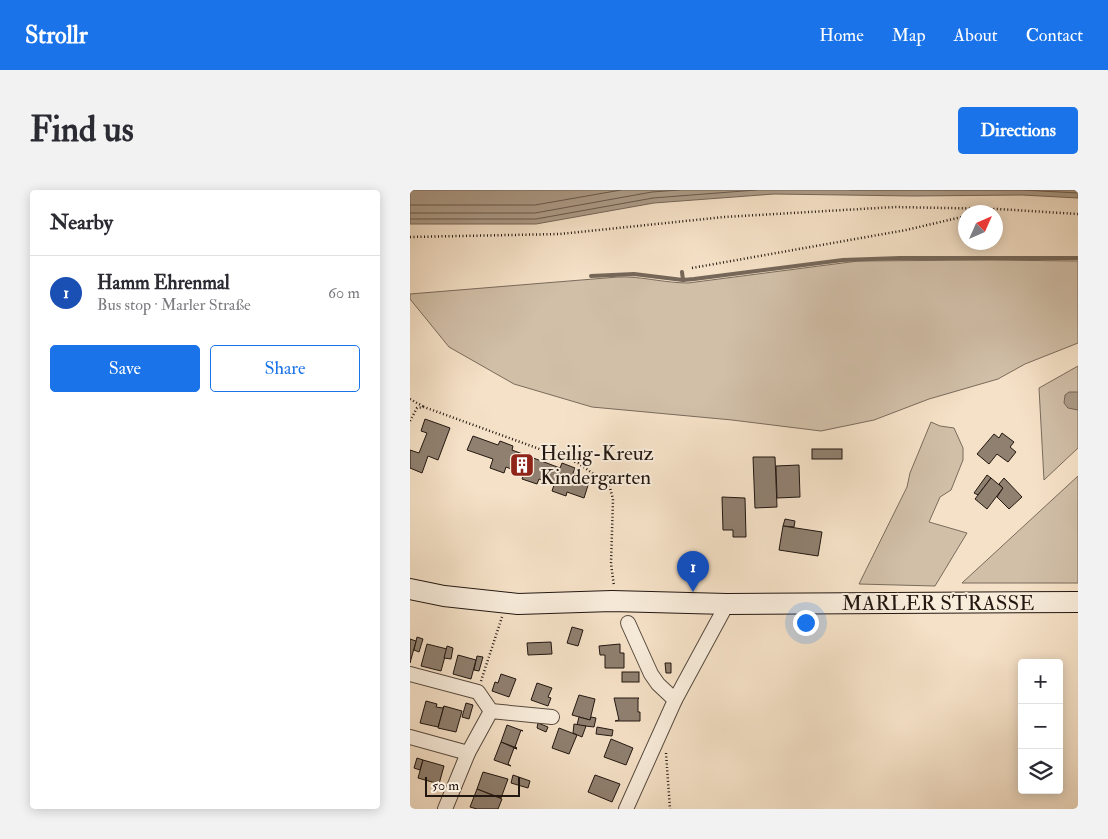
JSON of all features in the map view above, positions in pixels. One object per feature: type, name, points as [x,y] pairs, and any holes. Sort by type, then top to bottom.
[{"type":"main road","name":"MARLER STRASSE","points":[[410,589],[444,596],[507,603],[612,601],[727,604],[1078,602]]},
{"type":"street","points":[[626,809],[675,700],[727,604]]},
{"type":"street","points":[[628,623],[651,674],[658,684],[675,700]]},
{"type":"street","points":[[410,674],[478,692],[491,711]]},
{"type":"street","points":[[491,711],[552,717]]},
{"type":"street","points":[[445,809],[468,752],[491,711]]},
{"type":"street","points":[[410,737],[468,752]]},
{"type":"path","points":[[410,237],[560,234],[724,217],[895,207],[958,208]]},
{"type":"path","points":[[1003,209],[1078,214]]},
{"type":"path","points":[[692,268],[906,230],[958,218]]},
{"type":"path","points":[[410,399],[578,464],[602,480],[612,493],[612,564],[614,587]]},
{"type":"path","points":[[410,421],[417,408],[424,406]]},
{"type":"path","points":[[478,692],[507,603]]},
{"type":"path","points":[[666,751],[670,809]]},
{"type":"shaded area","points":[[858,261],[1078,261],[1078,343],[1025,364],[998,379],[929,399],[874,420],[821,431],[732,420],[592,407],[514,384],[449,347],[410,299],[410,294],[618,277],[688,283]]},
{"type":"shaded area","points":[[1078,366],[1078,448],[1044,480],[1039,388]]},
{"type":"shaded area","points":[[931,422],[940,426],[954,428],[963,448],[963,460],[951,490],[940,497],[929,522],[967,533],[935,586],[859,584],[907,487],[910,473]]},
{"type":"shaded area","points":[[1078,476],[1078,583],[962,583]]},
{"type":"water","points":[[410,190],[1078,190],[1078,198],[1022,195],[774,194],[654,203],[536,224],[410,224]]},
{"type":"water","points":[[1069,392],[1078,392],[1078,410],[1068,408],[1064,403],[1065,395]]},
{"type":"building","points":[[425,419],[450,428],[438,460],[428,456],[422,473],[410,468],[410,450],[419,453],[427,433],[421,431]]},
{"type":"building","points":[[1002,433],[1014,442],[1010,447],[1016,452],[1008,462],[997,454],[989,464],[977,454],[994,434],[999,438]]},
{"type":"building","name":"Heilig-Kreuz Kindergarten","points":[[473,436],[498,445],[500,441],[513,446],[512,450],[560,468],[562,463],[575,468],[573,473],[590,479],[584,498],[567,492],[566,496],[552,491],[554,485],[539,479],[537,484],[522,479],[524,474],[506,467],[504,473],[490,468],[493,459],[467,450]]},
{"type":"building","points":[[812,449],[842,449],[842,459],[812,459]]},
{"type":"building","points":[[753,457],[775,457],[777,507],[755,508]]},
{"type":"building","points":[[799,465],[800,497],[777,498],[776,466]]},
{"type":"building","points":[[987,475],[991,478],[978,495],[974,493]]},
{"type":"building","points":[[991,478],[1003,488],[987,509],[975,499]]},
{"type":"building","points":[[1004,478],[1022,497],[1009,509],[997,497],[1003,488],[999,484]]},
{"type":"building","points":[[722,497],[745,498],[746,537],[733,537],[733,530],[723,530]]},
{"type":"building","points":[[785,519],[795,521],[794,527],[783,526]]},
{"type":"building","points":[[783,526],[822,532],[818,556],[779,550]]},
{"type":"building","points":[[572,627],[583,630],[578,646],[567,643]]},
{"type":"building","points":[[417,637],[423,639],[419,652],[414,650]]},
{"type":"building","points":[[410,639],[416,641],[410,663]]},
{"type":"building","points":[[551,642],[552,654],[528,655],[527,643]]},
{"type":"building","points":[[427,644],[447,649],[441,671],[421,666]]},
{"type":"building","points":[[620,644],[620,653],[624,653],[624,668],[605,668],[605,655],[600,655],[599,646]]},
{"type":"building","points":[[447,646],[453,648],[451,659],[444,658]]},
{"type":"building","points":[[458,655],[476,660],[471,679],[453,674]]},
{"type":"building","points":[[477,656],[483,657],[479,671],[474,670]]},
{"type":"building","points":[[665,663],[671,663],[671,673],[666,673]]},
{"type":"building","points":[[622,672],[639,672],[639,682],[622,682]]},
{"type":"building","points":[[501,674],[516,679],[509,697],[492,691],[495,682],[498,683]]},
{"type":"building","points":[[537,683],[552,688],[548,697],[551,698],[548,706],[531,700]]},
{"type":"building","points":[[579,695],[595,699],[590,720],[572,715]]},
{"type":"building","points":[[614,698],[639,698],[638,712],[640,712],[640,721],[615,721],[619,720]]},
{"type":"building","points":[[426,701],[437,704],[436,707],[443,708],[444,706],[438,727],[420,723]]},
{"type":"building","points":[[466,703],[473,705],[469,719],[462,717]]},
{"type":"building","points":[[444,706],[462,711],[456,732],[438,728]]},
{"type":"building","points":[[579,717],[590,720],[591,717],[596,718],[594,727],[577,725]]},
{"type":"building","points":[[538,723],[548,727],[546,732],[537,728]]},
{"type":"building","points":[[574,724],[586,726],[582,737],[573,733]]},
{"type":"building","points":[[507,725],[521,730],[515,747],[517,748],[501,742]]},
{"type":"building","points":[[597,727],[613,730],[612,736],[596,734]]},
{"type":"building","points":[[559,728],[577,735],[569,754],[552,748]]},
{"type":"building","points":[[611,739],[633,748],[626,765],[604,757]]},
{"type":"building","points":[[501,742],[517,749],[514,748],[508,764],[511,766],[494,760]]},
{"type":"building","points":[[417,758],[423,760],[420,770],[414,768]]},
{"type":"building","points":[[423,760],[444,766],[439,784],[418,778]]},
{"type":"building","points":[[483,772],[508,779],[501,798],[477,789]]},
{"type":"building","points":[[513,775],[530,781],[528,788],[511,783]]},
{"type":"building","points":[[595,775],[620,784],[612,802],[588,792]]},
{"type":"building","points":[[477,789],[502,799],[498,809],[470,807]]},
{"type":"waterway","points":[[682,272],[683,280],[843,260],[900,258],[1078,258]]},
{"type":"waterway","points":[[591,276],[634,274],[683,280]]},
{"type":"place","name":"Heilig-Kreuz Kindergarten","points":[[522,465]]},
{"type":"place","name":"Hamm Ehrenmal","points":[[693,592]]}]
